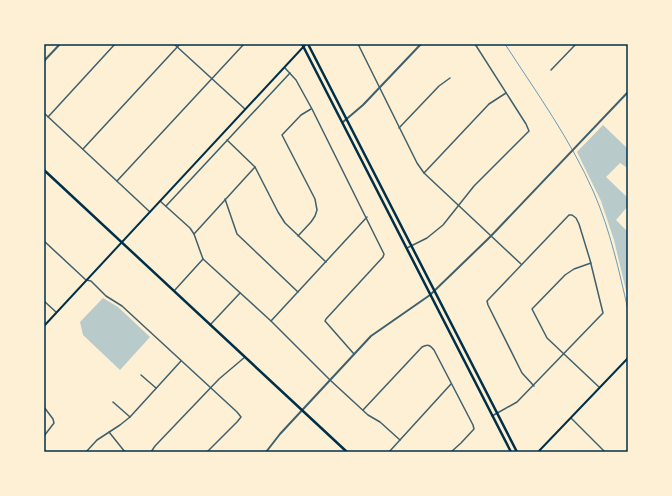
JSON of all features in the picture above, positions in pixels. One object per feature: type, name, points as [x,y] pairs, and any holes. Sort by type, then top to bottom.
[{"type":"main road","points":[[44,326],[305,45]]},
{"type":"main road","points":[[305,45],[347,118],[434,292],[517,452]]},
{"type":"main road","points":[[305,45],[430,295],[512,452]]},
{"type":"main road","points":[[44,170],[347,452]]},
{"type":"main road","points":[[538,452],[628,358]]},
{"type":"street","points":[[44,61],[60,44]]},
{"type":"street","points":[[48,117],[115,44]]},
{"type":"street","points":[[174,44],[245,109]]},
{"type":"street","points":[[83,149],[180,44]]},
{"type":"street","points":[[117,180],[244,44]]},
{"type":"street","points":[[358,44],[399,128],[424,173],[521,265]]},
{"type":"street","points":[[407,248],[435,233],[459,206],[474,186],[529,131],[529,128],[475,44]]},
{"type":"street","points":[[551,70],[576,44]]},
{"type":"street","points":[[343,122],[363,105],[419,45]]},
{"type":"street","points":[[285,68],[296,80],[312,109],[367,217],[384,254],[383,257],[325,321],[354,354]]},
{"type":"street","points":[[166,206],[290,73]]},
{"type":"street","points":[[399,128],[439,86],[450,78]]},
{"type":"street","points":[[266,452],[280,434],[354,354],[380,330],[434,292],[491,236],[573,148],[628,92]]},
{"type":"street","points":[[424,173],[489,104],[506,93]]},
{"type":"street","points":[[298,236],[310,222],[317,210],[315,199],[282,135],[301,115],[312,109]]},
{"type":"street","points":[[44,113],[150,212]]},
{"type":"street","points":[[226,140],[255,167],[285,223],[326,262]]},
{"type":"street","points":[[194,234],[255,167]]},
{"type":"street","points":[[225,199],[237,234],[298,292]]},
{"type":"street","points":[[160,201],[190,228],[194,234],[203,259],[271,321],[330,380],[363,410],[380,422],[400,440]]},
{"type":"street","points":[[492,416],[517,402],[534,386],[603,313],[591,263],[579,224],[576,218],[572,215],[569,215],[487,301],[522,373],[534,386]]},
{"type":"street","points":[[271,321],[367,217]]},
{"type":"street","points":[[44,241],[86,280],[91,282],[106,296],[122,306],[241,417],[207,452]]},
{"type":"street","points":[[174,291],[203,259]]},
{"type":"street","points":[[591,263],[574,269],[565,276],[532,309],[547,338],[600,388]]},
{"type":"street","points":[[210,325],[240,293]]},
{"type":"street","points":[[44,301],[56,312]]},
{"type":"street","points":[[363,410],[422,347],[426,345],[430,346],[434,350],[474,429],[451,452]]},
{"type":"street","points":[[151,452],[210,388],[245,357]]},
{"type":"street","points":[[86,452],[97,440],[130,417],[181,361]]},
{"type":"street","points":[[141,375],[156,388]]},
{"type":"street","points":[[389,452],[451,384]]},
{"type":"street","points":[[114,402],[130,417]]},
{"type":"street","points":[[44,407],[54,423],[44,436]]},
{"type":"street","points":[[571,418],[605,452]]},
{"type":"street","points":[[110,432],[125,452]]},
{"type":"shaded area","points":[[603,125],[628,149],[628,165],[626,167],[620,163],[606,177],[628,198],[626,203],[628,206],[616,220],[628,232],[628,299],[614,240],[601,201],[577,152]]},
{"type":"shaded area","points":[[103,298],[118,307],[150,337],[120,370],[83,335],[80,322]]},
{"type":"waterway","points":[[505,44],[564,135],[585,173],[600,207],[618,265],[628,310]]}]
